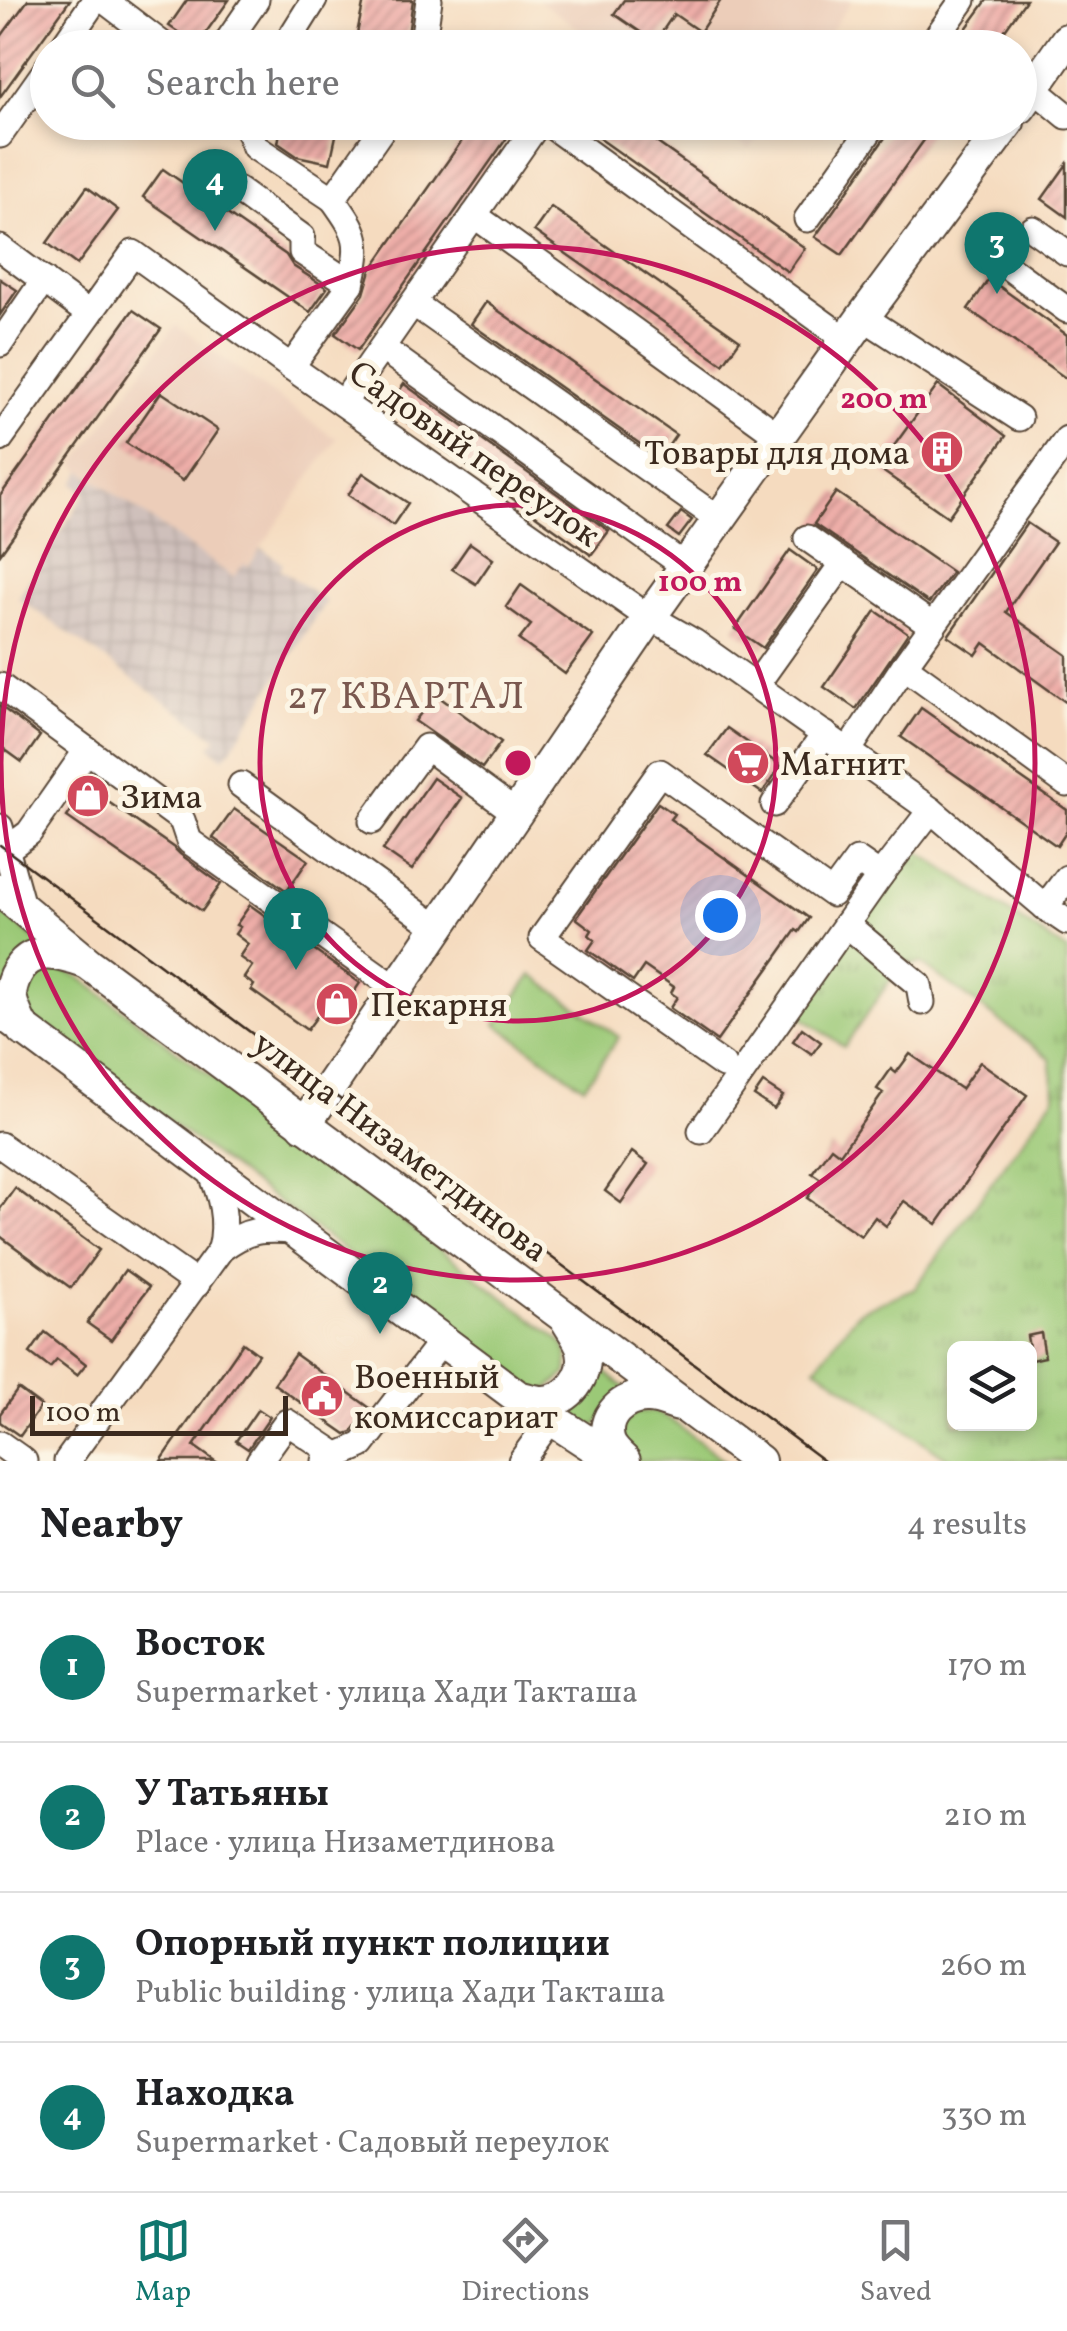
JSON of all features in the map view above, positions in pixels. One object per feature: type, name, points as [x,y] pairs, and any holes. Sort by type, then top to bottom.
[{"type":"main road","points":[[1037,82],[1067,40]]},
{"type":"main road","points":[[304,1125],[649,618],[995,140]]},
{"type":"main road","name":"улица Низаметдинова","points":[[11,898],[90,964],[759,1461]]},
{"type":"main road","points":[[90,964],[57,952],[23,963],[10,996],[12,1021],[518,1397],[616,1461]]},
{"type":"main road","points":[[518,1397],[544,1402],[565,1396],[578,1382],[584,1365],[583,1348],[567,1320]]},
{"type":"main road","points":[[624,1461],[610,1446],[607,1426],[614,1410],[629,1400],[648,1397],[684,1406]]},
{"type":"street","points":[[74,30],[95,0]]},
{"type":"street","points":[[104,0],[144,30]]},
{"type":"street","points":[[235,30],[256,0]]},
{"type":"street","points":[[295,30],[314,0]]},
{"type":"street","points":[[425,30],[430,0]]},
{"type":"street","points":[[942,30],[964,0]]},
{"type":"street","points":[[0,135],[30,93]]},
{"type":"street","points":[[1037,102],[1067,116]]},
{"type":"street","points":[[252,140],[255,146],[333,199],[354,228],[357,242],[350,284],[291,366]]},
{"type":"street","points":[[333,199],[374,140]]},
{"type":"street","points":[[343,403],[529,140]]},
{"type":"street","points":[[569,140],[855,328],[1019,418]]},
{"type":"street","points":[[806,219],[863,140]]},
{"type":"street","points":[[207,168],[302,237],[302,252],[350,284]]},
{"type":"street","points":[[474,215],[779,436]]},
{"type":"street","points":[[1033,229],[1067,253]]},
{"type":"street","points":[[0,248],[89,314],[0,439]]},
{"type":"street","name":"Садовый переулок","points":[[89,314],[133,252],[649,618],[694,642],[932,810],[1067,922]]},
{"type":"street","points":[[1004,264],[1067,310]]},
{"type":"street","points":[[0,344],[44,280]]},
{"type":"street","points":[[413,303],[720,520]]},
{"type":"street","points":[[382,348],[686,566]]},
{"type":"street","points":[[848,751],[1067,439]]},
{"type":"street","points":[[807,538],[933,626]]},
{"type":"street","points":[[756,685],[843,563]]},
{"type":"street","points":[[904,666],[1067,784]]},
{"type":"street","points":[[0,686],[182,820],[188,842],[396,988]]},
{"type":"street","points":[[774,804],[825,734]]},
{"type":"street","points":[[372,822],[426,747],[516,813]]},
{"type":"street","points":[[11,898],[3,838],[29,833],[87,750]]},
{"type":"street","points":[[723,1065],[542,938],[660,772],[832,894],[857,860],[880,876]]},
{"type":"street","points":[[241,785],[438,928]]},
{"type":"street","points":[[701,1131],[880,876],[932,810]]},
{"type":"street","points":[[1045,907],[1067,878]]},
{"type":"street","points":[[846,924],[920,986],[922,1002]]},
{"type":"street","points":[[0,1145],[197,1284]]},
{"type":"street","points":[[208,1167],[224,1209],[221,1249]]},
{"type":"street","points":[[67,1461],[221,1249],[237,1236],[254,1230],[295,1232]]},
{"type":"street","points":[[259,1461],[287,1422],[331,1458],[362,1444],[402,1405],[442,1340]]},
{"type":"street","points":[[521,1461],[552,1418]]},
{"type":"street","points":[[0,1444],[24,1461]]},
{"type":"shaded area","points":[[538,0],[852,0],[831,30],[581,30]]},
{"type":"shaded area","points":[[736,140],[757,140],[750,150]]},
{"type":"shaded area","points":[[176,325],[337,438],[248,566],[234,578],[75,464]]},
{"type":"shaded area","points":[[82,471],[233,577],[244,564],[249,566],[261,548],[283,563],[280,569],[326,601],[223,758],[210,746],[217,738],[18,598],[86,493],[74,484]]},
{"type":"green space","points":[[910,846],[1067,951],[1067,1461],[951,1461],[816,1367],[858,1312],[915,1288],[1055,1096],[1050,1058],[921,963],[900,966],[844,1047],[793,1011]]},
{"type":"green space","points":[[0,910],[43,946],[0,994]]},
{"type":"green space","points":[[53,966],[78,976],[560,1340],[567,1355],[567,1373],[542,1395],[30,1020],[24,989],[35,973]]},
{"type":"green space","points":[[532,975],[619,1037],[584,1087],[496,1024]]},
{"type":"green space","points":[[592,1362],[629,1391],[594,1427],[556,1414]]},
{"type":"green space","points":[[637,1411],[655,1412],[671,1420],[725,1461],[631,1461],[619,1428]]},
{"type":"building","points":[[28,0],[70,0],[48,30],[30,30],[30,55],[0,97],[0,38]]},
{"type":"building","points":[[187,0],[229,0],[208,30],[175,30],[169,26]]},
{"type":"building","points":[[364,0],[413,0],[409,30],[358,30]]},
{"type":"building","points":[[624,0],[721,0],[701,30],[674,14],[663,30],[637,30],[614,14]]},
{"type":"building","points":[[987,0],[1026,0],[1005,30],[965,30]]},
{"type":"building","points":[[335,140],[330,163],[297,156],[278,143]]},
{"type":"building","points":[[462,140],[505,140],[358,350],[335,334],[364,294],[371,270]]},
{"type":"building","points":[[602,140],[653,140],[805,248],[788,272]]},
{"type":"building","points":[[883,140],[924,140],[842,255],[815,237]]},
{"type":"building","points":[[1067,164],[1067,217],[1042,199]]},
{"type":"building","points":[[163,169],[327,288],[310,312],[143,197]]},
{"type":"building","points":[[87,187],[118,210],[77,265],[47,243]]},
{"type":"building","points":[[551,207],[740,340],[723,364],[534,231]]},
{"type":"building","points":[[0,279],[17,290],[0,315]]},
{"type":"building","points":[[989,279],[1067,335],[1067,379],[968,309]]},
{"type":"building","points":[[486,302],[676,435],[660,458],[471,324]]},
{"type":"building","points":[[133,310],[161,329],[0,554],[0,496]]},
{"type":"building","points":[[404,384],[609,531],[591,555],[387,408]]},
{"type":"building","name":"Товары для дома","points":[[938,385],[1006,436],[948,517],[878,468]]},
{"type":"building","points":[[161,392],[218,430],[183,481],[126,443]]},
{"type":"building","points":[[363,473],[408,503],[393,525],[348,495]]},
{"type":"building","points":[[836,492],[952,572],[929,603],[814,524]]},
{"type":"building","points":[[681,512],[692,520],[679,537],[668,529]]},
{"type":"building","points":[[1027,523],[1055,542],[1006,612],[1067,655],[1067,703],[984,643],[976,655],[948,636]]},
{"type":"building","points":[[470,543],[493,559],[476,584],[452,569]]},
{"type":"building","points":[[790,550],[818,570],[763,648],[735,629]]},
{"type":"building","points":[[521,585],[593,636],[565,674],[519,640],[531,625],[506,607]]},
{"type":"building","points":[[876,611],[908,633],[856,709],[824,687]]},
{"type":"building","points":[[435,694],[501,742],[482,768],[415,721]]},
{"type":"building","points":[[0,706],[40,736],[22,762],[0,746]]},
{"type":"building","points":[[921,708],[1067,810],[1067,831],[1057,846],[901,737]]},
{"type":"building","points":[[727,728],[781,766],[762,793],[707,755]]},
{"type":"building","points":[[433,778],[462,798],[412,870],[383,850]]},
{"type":"building","points":[[87,787],[221,884],[202,911],[67,817]]},
{"type":"building","points":[[658,803],[674,814],[670,819],[809,918],[799,932],[796,930],[717,1041],[670,1008],[677,997],[671,993],[674,987],[644,966],[633,982],[588,950],[595,940],[589,935],[592,930],[576,918]]},
{"type":"building","points":[[234,809],[308,860],[287,891],[213,838]]},
{"type":"building","points":[[250,905],[360,983],[339,1014],[326,1004],[307,1030],[251,990],[254,985],[244,978],[252,966],[239,957],[248,944],[235,934],[240,927],[236,925]]},
{"type":"building","points":[[802,1028],[821,1042],[812,1054],[793,1041]]},
{"type":"building","points":[[910,1054],[961,1089],[980,1062],[1027,1095],[937,1224],[904,1201],[886,1226],[875,1217],[861,1236],[807,1198],[821,1179],[812,1173],[831,1147],[840,1154],[883,1093],[877,1089],[891,1069],[896,1073]]},
{"type":"building","points":[[763,1083],[783,1096],[774,1109],[754,1096]]},
{"type":"building","points":[[632,1152],[648,1164],[621,1203],[605,1191]]},
{"type":"building","points":[[15,1188],[99,1250],[71,1288],[0,1236],[0,1209]]},
{"type":"building","points":[[125,1270],[149,1287],[111,1340],[87,1323]]},
{"type":"building","points":[[45,1332],[86,1364],[77,1375],[57,1360],[50,1368],[30,1353]]},
{"type":"building","points":[[1041,1333],[1045,1357],[1037,1359],[1037,1341],[1028,1341],[1027,1336]]},
{"type":"building","points":[[243,1343],[258,1354],[194,1446],[215,1461],[161,1461]]},
{"type":"building","name":"Военный комиссариат","points":[[295,1354],[370,1408],[352,1432],[346,1434],[274,1384]]},
{"type":"building","points":[[18,1389],[41,1406],[20,1436],[0,1422],[0,1414]]},
{"type":"building","points":[[258,1409],[270,1417],[248,1449],[236,1441]]},
{"type":"tram line","points":[[0,845],[824,1461]]},
{"type":"place","name":"Находка","points":[[215,231]]},
{"type":"place","name":"Опорный пункт полиции","points":[[997,294]]},
{"type":"place","name":"Товары для дома","points":[[942,452]]},
{"type":"place","name":"Магнит","points":[[748,763]]},
{"type":"place","name":"Зима","points":[[88,796]]},
{"type":"place","name":"Восток","points":[[296,970]]},
{"type":"place","name":"Пекарня","points":[[337,1004]]},
{"type":"place","name":"У Татьяны","points":[[380,1334]]},
{"type":"place","name":"Военный комиссариат","points":[[322,1396]]},
{"type":"district","name":"27 КВАРТАЛ","points":[[407,695]]}]
